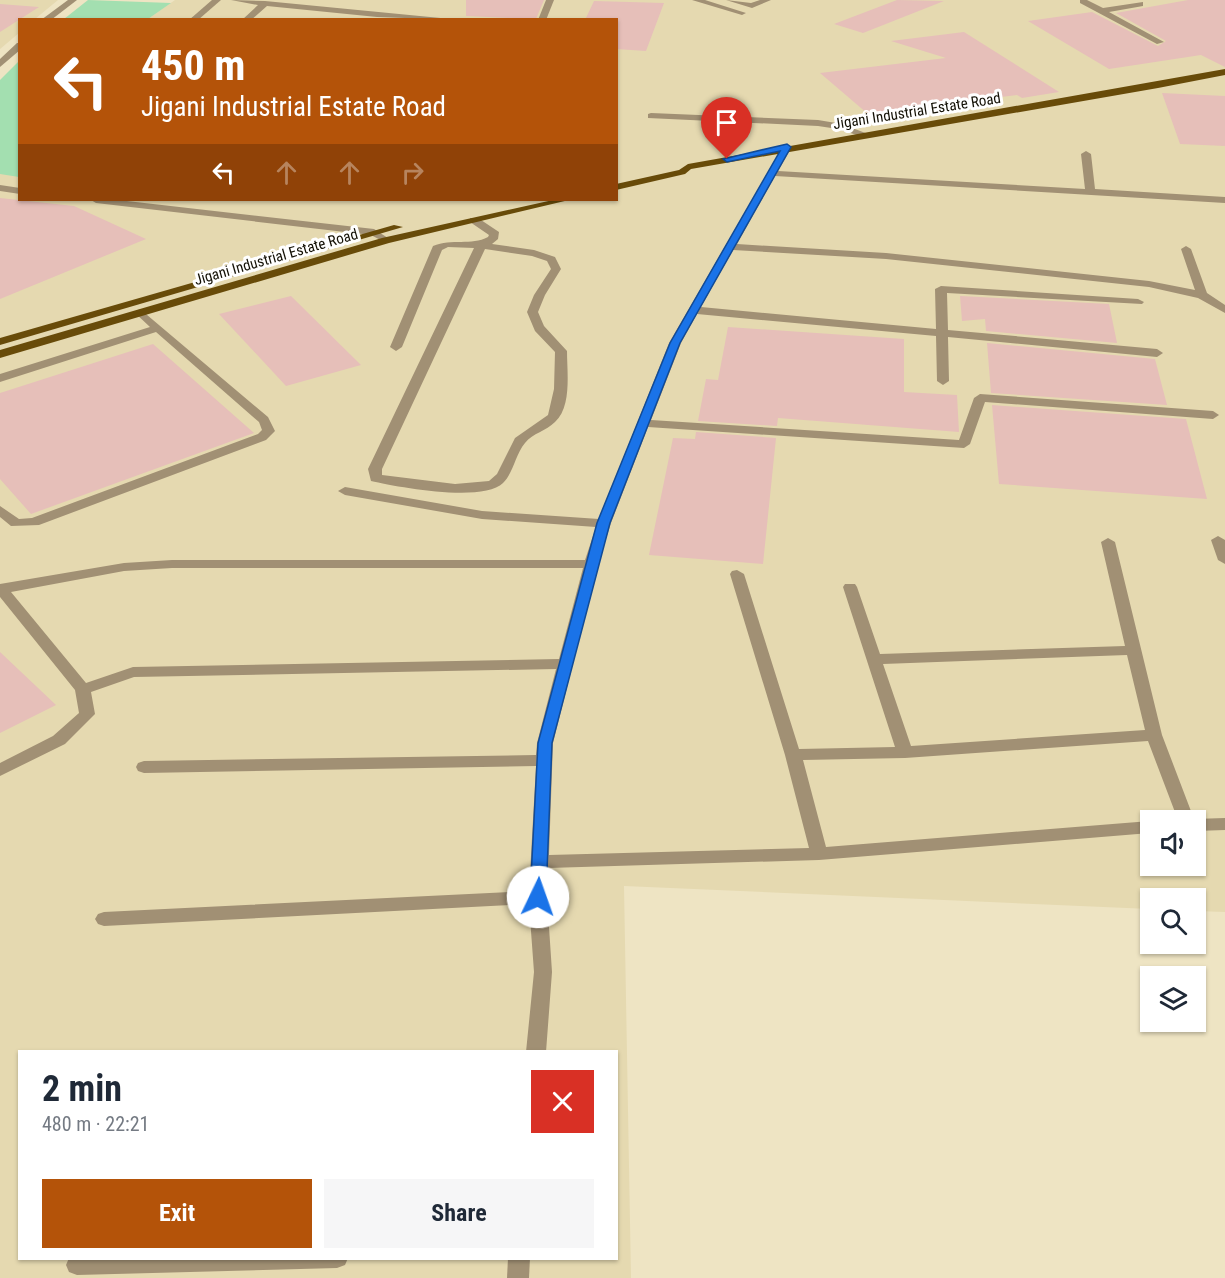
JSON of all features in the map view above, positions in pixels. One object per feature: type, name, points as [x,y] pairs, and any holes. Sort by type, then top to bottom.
[{"type":"main road","name":"Jigani Industrial Estate Road","points":[[618,187],[682,172],[688,167],[787,147],[1108,95],[1225,72]]},
{"type":"main road","points":[[618,179],[688,167]]},
{"type":"main road","name":"Jigani Industrial Estate Road","points":[[0,342],[375,232],[519,201]]},
{"type":"main road","name":"Jigani Industrial Estate Road","points":[[0,354],[386,240],[560,201]]},
{"type":"street","points":[[48,18],[73,0]]},
{"type":"street","points":[[195,18],[217,0]]},
{"type":"street","points":[[235,0],[302,10],[426,18]]},
{"type":"street","points":[[543,18],[550,0]]},
{"type":"street","points":[[696,0],[742,13]]},
{"type":"street","points":[[730,0],[752,6],[767,0]]},
{"type":"street","points":[[1082,0],[1160,42]]},
{"type":"street","points":[[248,18],[265,3]]},
{"type":"street","points":[[1101,11],[1140,4]]},
{"type":"street","points":[[0,64],[18,47]]},
{"type":"street","points":[[651,116],[818,123],[839,126],[862,134]]},
{"type":"street","points":[[536,1050],[543,972],[538,897],[545,743],[591,564],[604,523],[675,343],[787,147]]},
{"type":"street","points":[[1086,154],[1090,192]]},
{"type":"street","points":[[771,173],[1225,200]]},
{"type":"street","points":[[0,188],[18,190]]},
{"type":"street","points":[[105,201],[375,232],[386,240]]},
{"type":"street","points":[[396,347],[437,248],[446,243],[481,245],[534,253],[551,259],[556,269],[532,308],[535,326],[561,351],[559,408],[552,420],[532,430],[519,442],[502,477],[492,487],[467,488],[402,483],[376,478],[375,470],[481,245],[493,239],[495,234],[474,220]]},
{"type":"street","points":[[729,247],[886,256],[1149,284],[1202,295],[1225,310]]},
{"type":"street","points":[[1186,249],[1202,295]]},
{"type":"street","points":[[943,381],[942,289],[1138,302]]},
{"type":"street","points":[[693,310],[1157,353]]},
{"type":"street","points":[[0,510],[16,523],[34,522],[262,437],[269,430],[264,420],[140,312]]},
{"type":"street","points":[[0,378],[158,328]]},
{"type":"street","points":[[643,423],[964,444],[980,398],[1213,415]]},
{"type":"street","points":[[345,491],[482,515],[604,523]]},
{"type":"street","points":[[1218,540],[1225,560]]},
{"type":"street","points":[[1108,542],[1154,735],[1182,810]]},
{"type":"street","points":[[0,770],[59,740],[87,714],[83,689],[1,588],[124,567],[172,564],[591,564]]},
{"type":"street","points":[[737,574],[793,755],[819,855]]},
{"type":"street","points":[[850,588],[905,752]]},
{"type":"street","points":[[874,659],[1134,650]]},
{"type":"street","points":[[83,689],[133,672],[566,664]]},
{"type":"street","points":[[793,755],[905,752],[1154,735]]},
{"type":"street","points":[[144,767],[545,760]]},
{"type":"street","points":[[1206,825],[1225,824]]},
{"type":"street","points":[[540,862],[819,855],[1140,828]]},
{"type":"street","points":[[104,919],[538,897]]},
{"type":"street","points":[[77,1265],[263,1260]]},
{"type":"street","points":[[518,1278],[519,1260]]},
{"type":"shaded area","points":[[0,0],[58,0],[36,18],[18,18],[18,34],[0,49]]},
{"type":"shaded area","points":[[175,0],[1225,0],[1225,912],[1206,911],[1206,888],[1140,888],[1140,909],[624,886],[631,1278],[0,1278],[0,173],[18,157],[18,201],[618,201],[618,18],[149,18]]},
{"type":"green space","points":[[88,0],[171,3],[149,18],[65,18]]},
{"type":"green space","points":[[18,62],[18,177],[0,174],[0,80]]},
{"type":"building","points":[[466,0],[544,0],[536,18],[466,16]]},
{"type":"building","points":[[897,0],[944,1],[863,33],[834,24]]},
{"type":"building","points":[[1188,0],[1225,0],[1225,67],[1201,55],[1109,69],[1028,21],[1092,12],[1158,46],[1166,41],[1116,13]]},
{"type":"building","points":[[594,1],[664,3],[646,51],[618,49],[618,18],[586,18]]},
{"type":"building","points":[[0,4],[39,7],[18,18],[18,20],[0,32]]},
{"type":"building","points":[[964,32],[1059,92],[1022,98],[1017,95],[868,114],[820,73],[946,58],[891,41]]},
{"type":"building","points":[[1162,93],[1225,96],[1225,146],[1180,144]]},
{"type":"building","points":[[0,198],[74,206],[146,239],[0,299]]},
{"type":"building","points":[[291,296],[361,365],[286,386],[219,314]]},
{"type":"building","points":[[960,296],[1109,304],[1117,343],[986,331],[985,319],[962,321]]},
{"type":"building","points":[[728,327],[904,339],[904,392],[957,395],[959,432],[778,418],[777,426],[698,421],[706,379],[718,380]]},
{"type":"building","points":[[987,343],[1155,359],[1167,405],[991,393]]},
{"type":"building","points":[[153,344],[254,433],[31,514],[0,479],[0,393]]},
{"type":"building","points":[[992,405],[1186,419],[1207,499],[999,484]]},
{"type":"building","points":[[696,432],[776,438],[763,564],[649,555],[673,438],[695,439]]},
{"type":"building","points":[[0,652],[56,705],[0,733]]},
{"type":"route","points":[[538,897],[545,743],[591,564],[604,523],[675,343],[787,147],[727,159]]}]
